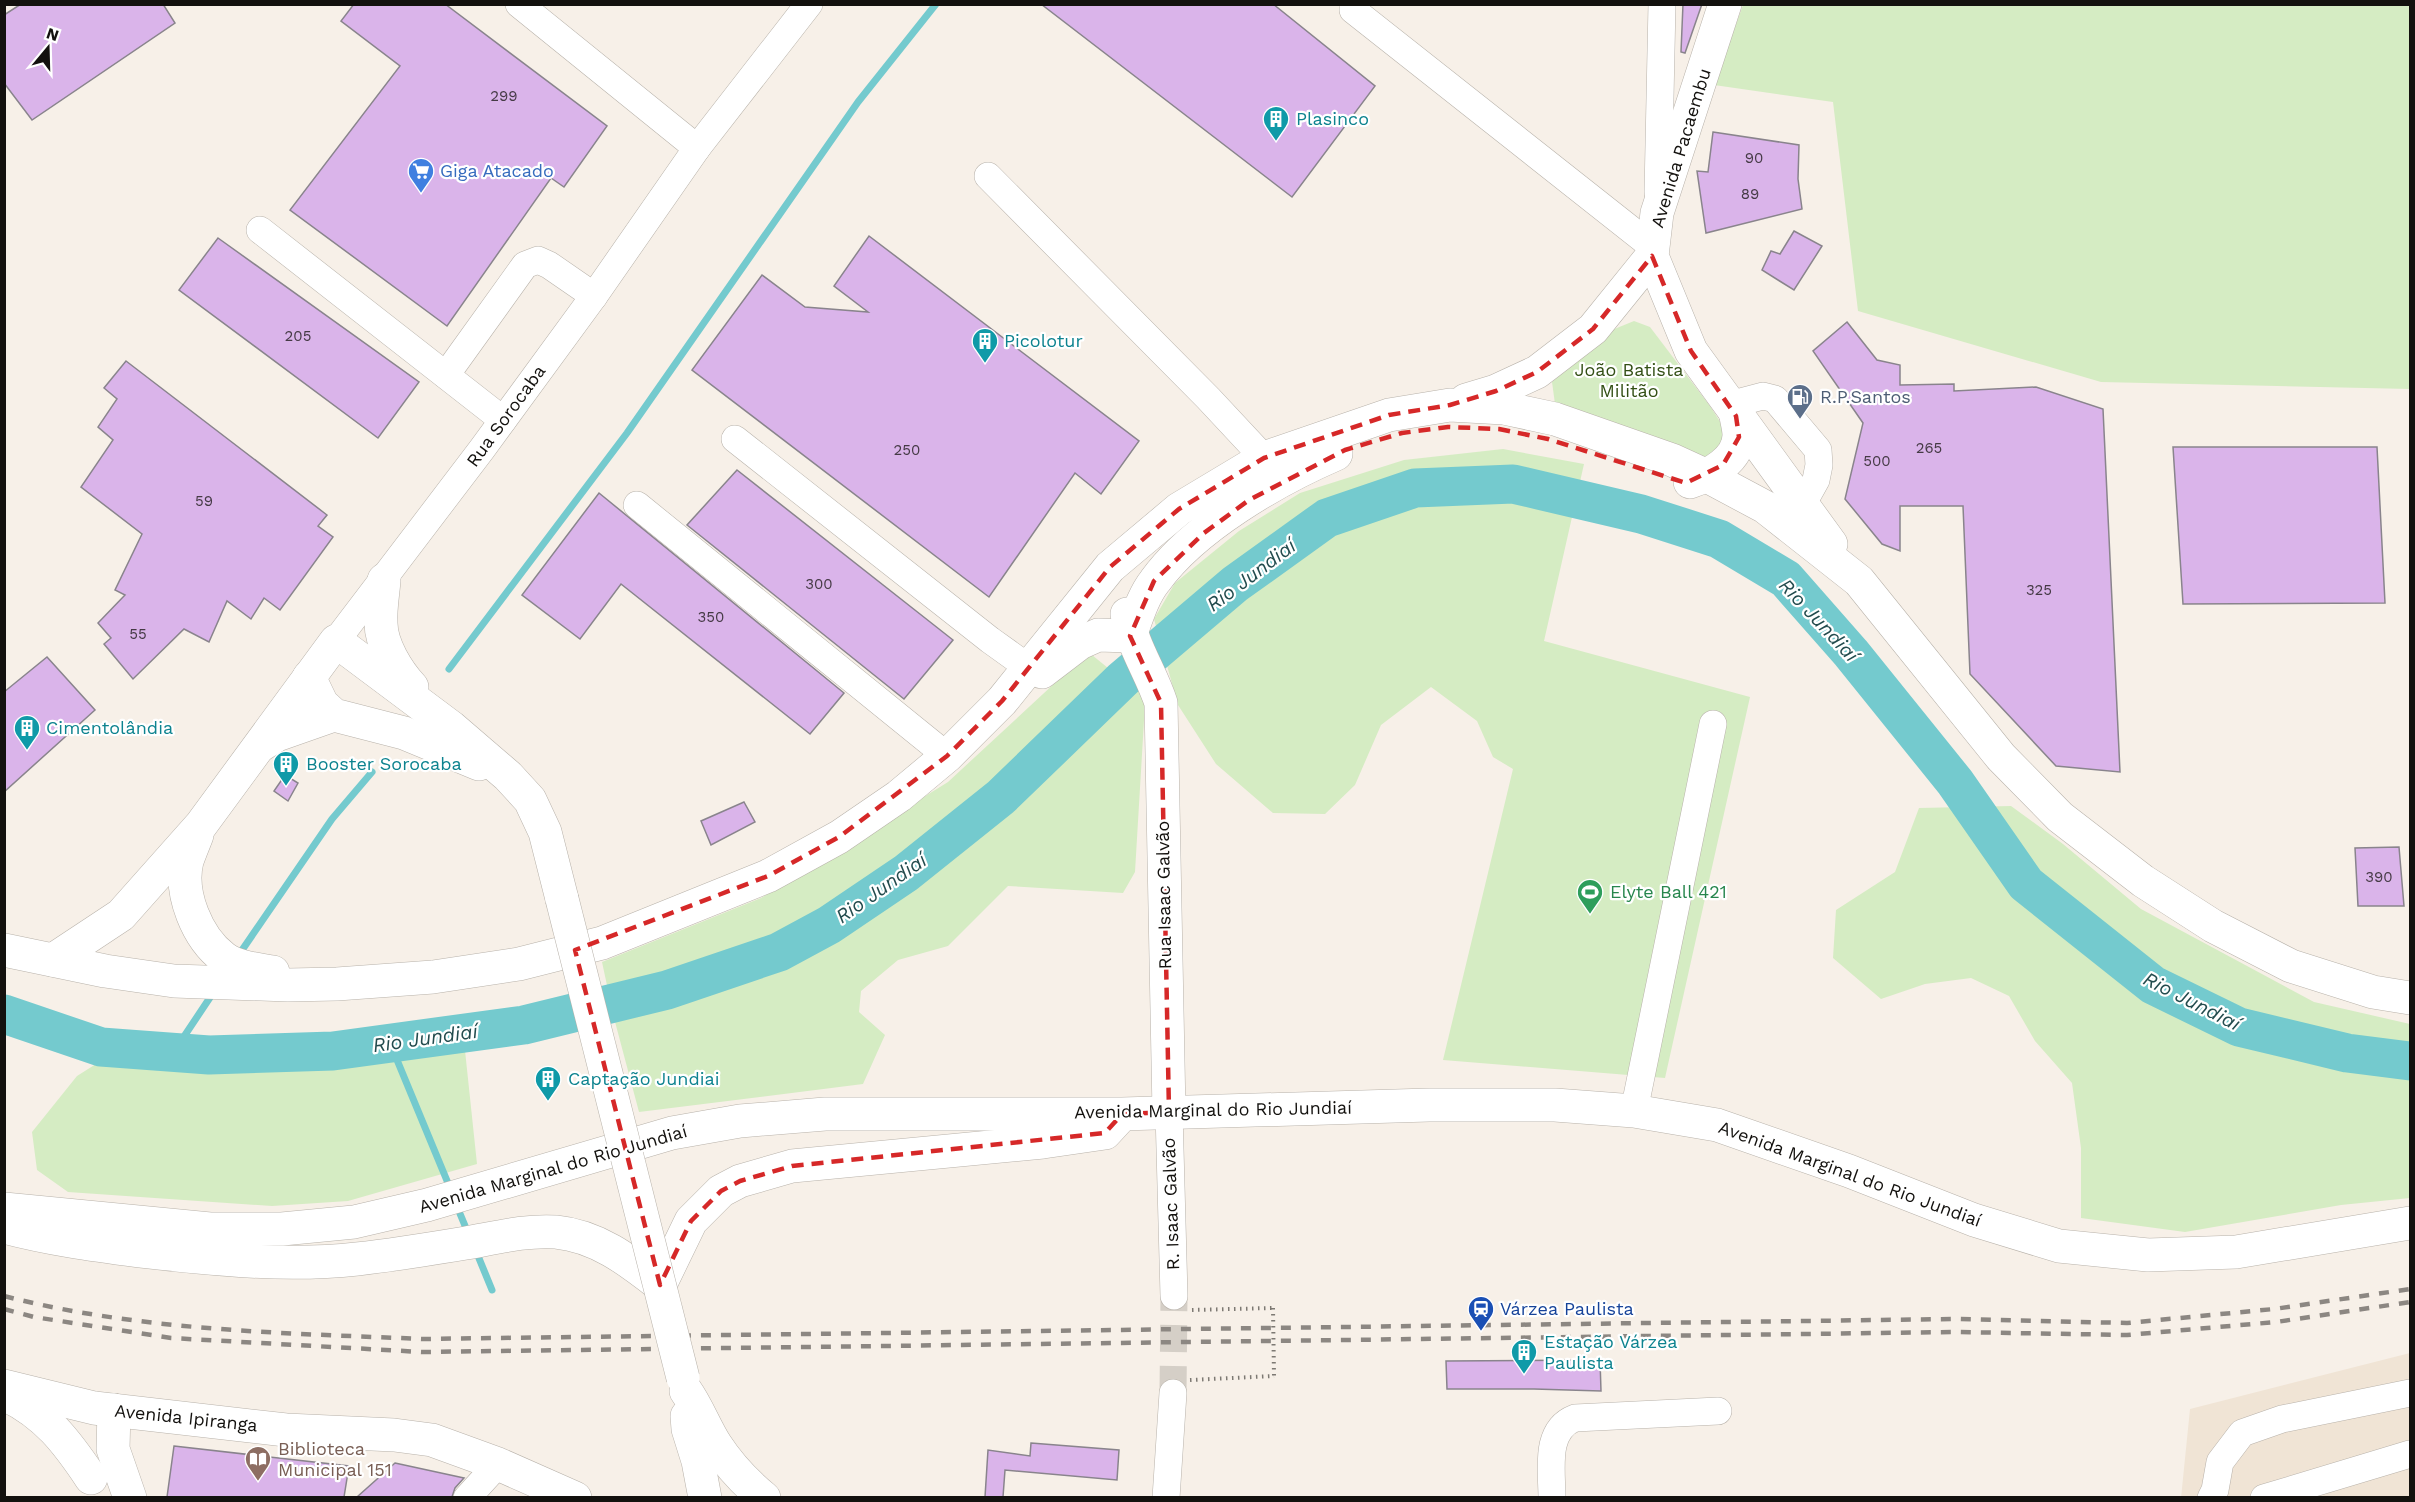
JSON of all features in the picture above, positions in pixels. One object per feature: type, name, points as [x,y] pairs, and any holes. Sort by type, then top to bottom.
[{"type":"main road","name":"Avenida Pacaembu","points":[[1725,4],[1657,213],[1652,252],[1691,351],[1732,411],[1859,581]]},
{"type":"main road","points":[[4,950],[105,971],[174,981],[337,984],[433,976],[519,964],[602,943],[673,916],[778,870],[839,837],[891,802],[947,756],[1002,701],[1110,567],[1179,508],[1264,458],[1389,415],[1450,405],[1496,391],[1537,372],[1593,329],[1652,252]]},
{"type":"main road","points":[[1450,405],[1504,408],[1554,419],[1672,460],[1765,507],[1859,581],[2001,757],[2060,817],[2143,881],[2213,926],[2291,966],[2373,992],[2410,998]]},
{"type":"main road","points":[[1002,701],[1080,643],[1098,635],[1134,642],[1154,581],[1175,558],[1249,500],[1295,472],[1345,450],[1402,433],[1448,427],[1499,429],[1548,439],[1686,483],[1707,476],[1724,465],[1733,452],[1739,437],[1732,411]]},
{"type":"main road","name":"Rua Isaac Galvão","points":[[1168,1112],[1161,703],[1153,679],[1134,642],[1126,603],[1130,582],[1140,564],[1179,508]]},
{"type":"main road","points":[[384,580],[380,626],[388,650],[403,678],[451,727],[508,777],[530,800],[545,832],[660,1285],[684,1385],[688,1429],[698,1461],[705,1497]]},
{"type":"main road","points":[[336,641],[451,727]]},
{"type":"main road","name":"Rua Sorocaba","points":[[201,825],[336,641]]},
{"type":"main road","points":[[309,678],[322,704],[334,715],[404,733],[508,777]]},
{"type":"main road","points":[[255,749],[278,735],[334,715]]},
{"type":"main road","points":[[201,825],[187,862],[185,881],[192,913],[209,943],[224,958],[243,967],[337,984]]},
{"type":"main road","points":[[53,960],[120,915],[201,825]]},
{"type":"main road","name":"Avenida Marginal do Rio Jundiaí","points":[[4,1209],[210,1229],[282,1229],[354,1222],[427,1205],[672,1133],[740,1121],[825,1114],[1122,1114],[1429,1105],[1555,1105],[1635,1111],[1717,1125],[1849,1171],[1974,1220],[2059,1246],[2148,1255],[2236,1252],[2410,1223]]},
{"type":"main road","points":[[660,1285],[692,1221],[721,1191],[740,1180],[792,1166],[1043,1142],[1105,1133],[1122,1114]]},
{"type":"main road","points":[[4,1227],[68,1242],[201,1258],[278,1262],[355,1259],[525,1233],[557,1232],[600,1244],[616,1252],[660,1285]]},
{"type":"main road","points":[[684,1385],[699,1409],[716,1445],[755,1490],[775,1497]]},
{"type":"main road","name":"Avenida Ipiranga","points":[[4,1386],[104,1409],[286,1430],[394,1435],[432,1440],[498,1464],[575,1497]]},
{"type":"main road","points":[[4,1394],[47,1422],[65,1439],[95,1488]]},
{"type":"main road","points":[[95,1488],[86,1434],[88,1421],[104,1409],[113,1449],[130,1497]]},
{"type":"street","points":[[519,4],[698,148]]},
{"type":"street","name":"Rua Sorocaba","points":[[336,641],[503,420],[698,148],[809,4]]},
{"type":"street","points":[[1657,213],[1662,4]]},
{"type":"street","points":[[1353,10],[1652,252]]},
{"type":"street","points":[[988,176],[1208,398],[1264,458]]},
{"type":"street","points":[[260,230],[503,420]]},
{"type":"street","points":[[446,375],[525,266],[538,260],[594,296]]},
{"type":"street","points":[[1732,411],[1763,396],[1775,399],[1818,450],[1820,465],[1816,480],[1802,505]]},
{"type":"street","points":[[735,439],[990,640],[1029,668]]},
{"type":"street","points":[[637,505],[947,756]]},
{"type":"street","points":[[1635,1111],[1713,724]]},
{"type":"street","name":"R. Isaac Galvão","points":[[1168,1112],[1179,1303]]},
{"type":"street","points":[[1166,1497],[1178,1387]]},
{"type":"street","points":[[2216,1495],[2220,1462],[2242,1433],[2282,1419],[2410,1393]]},
{"type":"street","points":[[1552,1497],[1553,1447],[1556,1433],[1564,1422],[1575,1418],[1718,1411]]},
{"type":"street","points":[[2264,1497],[2410,1454]]},
{"type":"street","points":[[467,1497],[498,1464]]},
{"type":"path","points":[[1178,1387],[1274,1376],[1273,1308],[1179,1303]]},
{"type":"highlighted area","points":[[1652,256],[1691,351],[1736,416],[1739,437],[1723,465],[1686,483],[1548,439],[1499,429],[1448,427],[1402,433],[1345,450],[1249,500],[1204,533],[1154,581],[1130,636],[1161,703],[1169,1112],[1122,1114],[1105,1133],[792,1166],[740,1181],[721,1191],[691,1221],[660,1285],[575,950],[768,876],[839,837],[947,756],[1002,701],[1110,567],[1179,509],[1264,458],[1389,415],[1450,405],[1496,391],[1537,372],[1593,329]]},
{"type":"shaded area","points":[[2410,1353],[2410,1497],[2181,1498],[2190,1409]]},
{"type":"green space","points":[[1743,5],[2410,5],[2410,389],[2101,382],[1858,311],[1833,102],[1714,85]]},
{"type":"green space","name":"João Batista Militão","points":[[1634,321],[1650,327],[1710,406],[1726,431],[1716,453],[1707,463],[1555,404],[1552,382],[1612,330]]},
{"type":"green space","points":[[1503,449],[1584,464],[1544,641],[1750,697],[1665,1078],[1443,1060],[1513,769],[1493,757],[1477,721],[1431,687],[1381,725],[1355,785],[1325,814],[1273,813],[1216,764],[1178,705],[1154,619],[1175,583],[1239,531],[1300,493],[1404,460]]},
{"type":"green space","points":[[1092,655],[1108,668],[1146,687],[1135,872],[1123,893],[1008,886],[948,946],[898,960],[861,991],[859,1012],[885,1035],[863,1084],[639,1112],[602,962],[761,898],[948,782],[1057,681]]},
{"type":"green space","points":[[2011,806],[2063,844],[2141,909],[2314,1002],[2410,1024],[2410,1198],[2341,1205],[2185,1232],[2081,1218],[2081,1148],[2072,1083],[2035,1041],[2009,996],[1971,978],[1925,984],[1881,999],[1833,958],[1836,910],[1895,872],[1919,808]]},
{"type":"green space","points":[[464,1041],[477,1164],[348,1201],[272,1206],[68,1192],[37,1170],[32,1132],[77,1076],[107,1057],[161,1071],[203,1062],[327,1059]]},
{"type":"building","points":[[21,4],[163,4],[175,23],[32,120],[4,83],[4,15]]},
{"type":"building","name":"Giga Atacado","points":[[354,4],[445,4],[607,126],[564,187],[551,178],[447,326],[290,210],[400,66],[341,21]]},
{"type":"building","name":"Plasinco","points":[[1041,4],[1273,4],[1375,86],[1292,197]]},
{"type":"building","points":[[1683,4],[1702,4],[1685,53],[1681,52]]},
{"type":"building","points":[[1713,132],[1799,145],[1798,179],[1802,209],[1706,233],[1697,171],[1708,172]]},
{"type":"building","points":[[1794,231],[1822,246],[1794,290],[1762,270],[1771,251],[1780,254]]},
{"type":"building","points":[[869,236],[1139,441],[1101,494],[1075,473],[989,597],[692,370],[762,275],[805,307],[868,312],[834,286]]},
{"type":"building","points":[[218,238],[419,382],[378,438],[179,290]]},
{"type":"building","points":[[1847,322],[1877,360],[1900,365],[1900,385],[1954,384],[1954,391],[2036,387],[2103,409],[2120,772],[2056,766],[1970,674],[1963,506],[1900,506],[1900,551],[1882,544],[1845,499],[1863,423],[1813,351]]},
{"type":"building","points":[[126,361],[327,515],[318,526],[333,537],[280,610],[264,598],[251,619],[227,601],[209,642],[184,629],[133,679],[104,644],[111,638],[98,623],[125,595],[115,590],[142,534],[81,487],[113,440],[98,427],[117,399],[104,388]]},
{"type":"building","points":[[2173,447],[2377,447],[2385,603],[2183,604]]},
{"type":"building","points":[[737,470],[953,640],[904,699],[687,525]]},
{"type":"building","points":[[599,493],[844,693],[810,734],[621,584],[580,639],[522,595]]},
{"type":"building","name":"Cimentolândia","points":[[47,657],[95,710],[4,792],[4,692]]},
{"type":"building","name":"Booster Sorocaba","points":[[285,775],[298,783],[288,801],[274,791]]},
{"type":"building","points":[[744,802],[755,822],[711,845],[701,821]]},
{"type":"building","points":[[2399,847],[2404,906],[2358,906],[2355,848]]},
{"type":"building","name":"Estação Várzea Paulista","points":[[1600,1360],[1601,1391],[1447,1389],[1446,1361]]},
{"type":"building","points":[[1031,1443],[1119,1450],[1117,1480],[1005,1470],[1003,1497],[985,1497],[988,1450],[1030,1456]]},
{"type":"building","name":"Biblioteca Municipal 151","points":[[174,1446],[349,1466],[344,1497],[167,1497]]},
{"type":"building","points":[[395,1463],[464,1478],[455,1488],[452,1497],[357,1497]]},
{"type":"waterway","points":[[449,669],[627,433],[858,102],[936,4]]},
{"type":"waterway","name":"Rio Jundiaí","points":[[4,1014],[101,1047],[209,1055],[333,1051],[524,1025],[667,990],[779,952],[829,925],[906,873],[1001,797],[1123,679],[1235,584],[1327,518],[1415,488],[1513,484],[1641,514],[1719,539],[1786,579],[1851,653],[1955,782],[2026,884],[2153,985],[2239,1027],[2347,1053],[2410,1061]]},
{"type":"waterway","points":[[238,956],[332,819],[372,772]]},
{"type":"waterway","points":[[173,1053],[213,993]]},
{"type":"waterway","points":[[390,1043],[450,1188]]},
{"type":"waterway","points":[[456,1204],[468,1233]]},
{"type":"waterway","points":[[476,1251],[492,1290]]},
{"type":"tunnel","points":[[1173,1393],[1174,1296]]},
{"type":"railway","points":[[4,1296],[55,1308],[159,1323],[265,1332],[422,1339],[1956,1319],[2127,1323],[2274,1309],[2410,1289]]},
{"type":"railway","points":[[4,1309],[34,1317],[171,1338],[422,1352],[1956,1332],[2127,1335],[2276,1322],[2410,1302]]},
{"type":"place","name":"Plasinco","points":[[1276,142]]},
{"type":"place","name":"Giga Atacado","points":[[421,194]]},
{"type":"place","name":"Picolotur","points":[[985,364]]},
{"type":"place","name":"R.P.Santos","points":[[1800,420]]},
{"type":"place","name":"Cimentolândia","points":[[27,751]]},
{"type":"place","name":"Booster Sorocaba","points":[[286,787]]},
{"type":"place","name":"Elyte Ball 421","points":[[1590,915]]},
{"type":"place","name":"Captação Jundiai","points":[[548,1102]]},
{"type":"place","name":"Várzea Paulista","points":[[1481,1332]]},
{"type":"place","name":"Estação Várzea Paulista","points":[[1524,1375]]},
{"type":"place","name":"Biblioteca Municipal 151","points":[[258,1482]]}]
